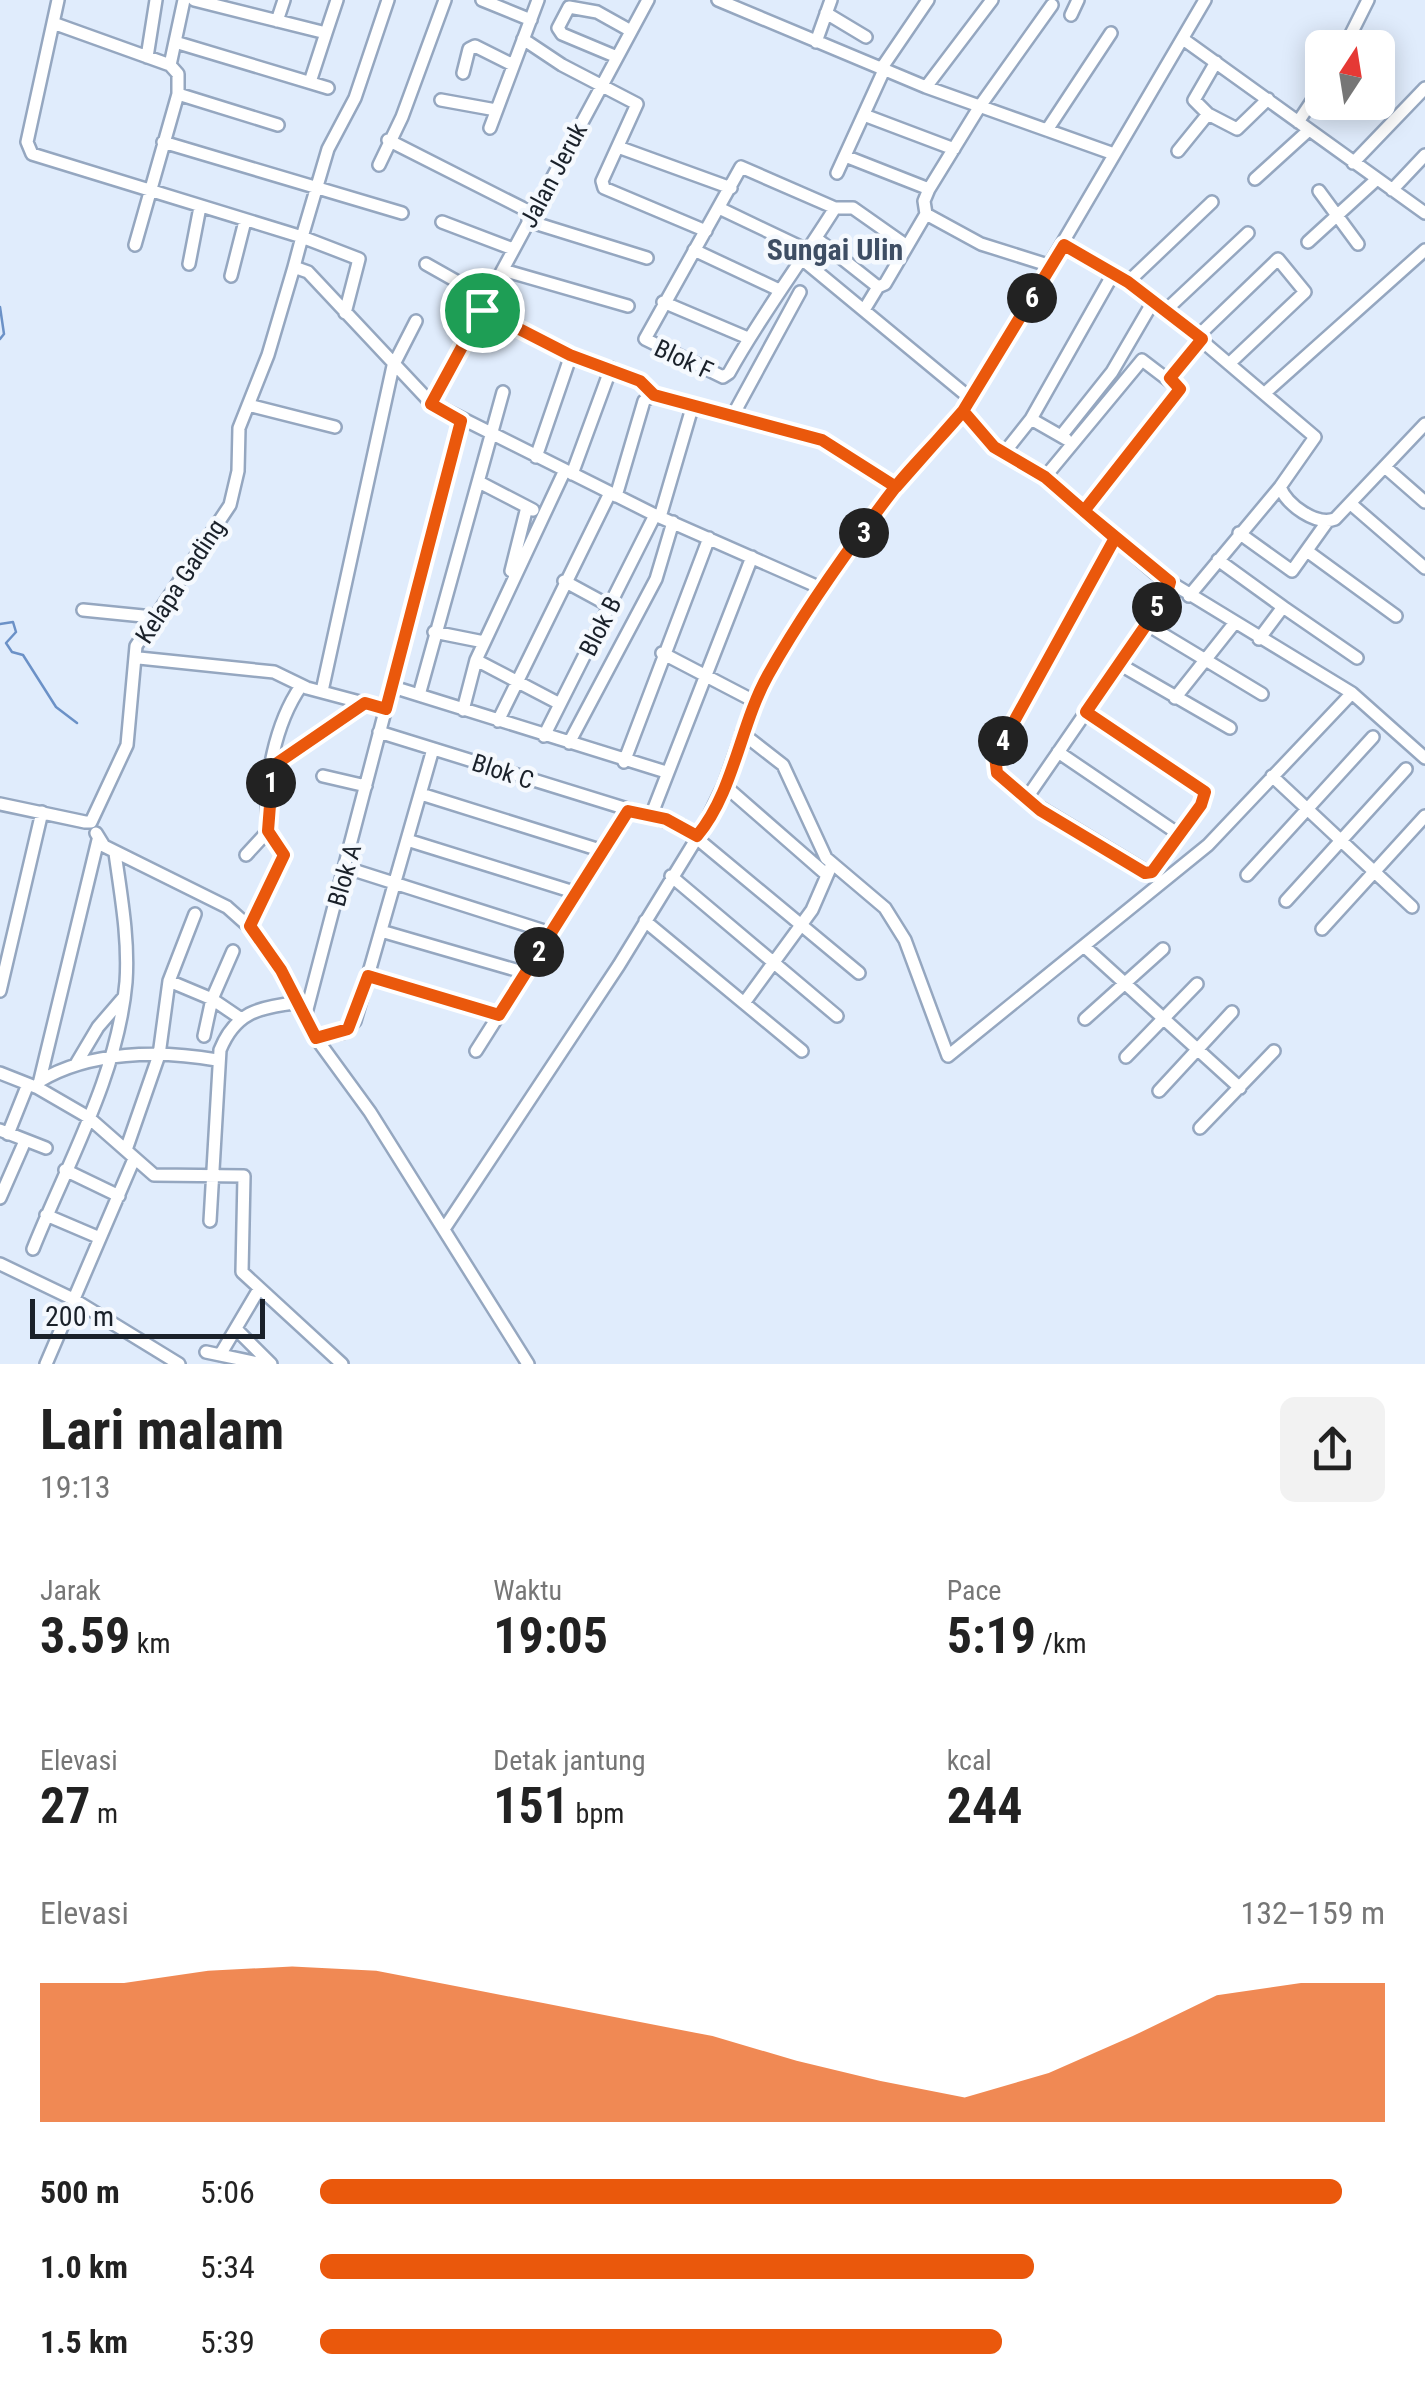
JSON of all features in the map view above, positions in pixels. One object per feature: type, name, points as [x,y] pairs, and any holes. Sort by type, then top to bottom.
[{"type":"street","points":[[58,0],[27,142],[30,151],[43,160],[302,237],[359,258],[345,314]]},
{"type":"street","points":[[147,57],[156,0]]},
{"type":"street","points":[[170,65],[184,0]]},
{"type":"street","points":[[194,0],[247,7],[277,21],[326,33]]},
{"type":"street","points":[[277,21],[284,0]]},
{"type":"street","points":[[310,82],[337,0]]},
{"type":"street","points":[[349,108],[350,89],[380,0]]},
{"type":"street","points":[[349,108],[388,0]]},
{"type":"street","points":[[379,165],[402,117],[445,0]]},
{"type":"street","points":[[482,0],[531,20]]},
{"type":"street","points":[[490,128],[538,0]]},
{"type":"street","name":"Jalan Jeruk","points":[[431,404],[648,0]]},
{"type":"street","points":[[718,0],[926,86],[1114,154]]},
{"type":"street","points":[[837,173],[883,69],[928,0]]},
{"type":"street","points":[[926,86],[992,0]]},
{"type":"street","points":[[1071,14],[1078,0]]},
{"type":"street","points":[[444,1229],[697,836],[724,785],[754,702],[823,589],[896,487],[963,411],[1052,266],[1205,0]]},
{"type":"street","points":[[1353,30],[1368,0]]},
{"type":"street","points":[[864,310],[878,286],[886,284],[926,214],[924,201],[929,188],[980,106],[1052,5]]},
{"type":"street","points":[[816,42],[829,6],[866,37]]},
{"type":"street","points":[[617,57],[562,34],[558,28],[562,18],[569,8],[582,7],[631,31]]},
{"type":"street","points":[[53,23],[170,65],[180,80],[135,245]]},
{"type":"street","points":[[1048,130],[1111,33]]},
{"type":"street","points":[[1183,39],[1425,211]]},
{"type":"street","points":[[523,40],[637,104],[602,181],[604,188],[706,231]]},
{"type":"street","points":[[175,42],[328,88]]},
{"type":"street","points":[[463,73],[472,47],[513,64]]},
{"type":"street","points":[[1216,62],[1194,100],[1208,114],[1237,130],[1268,99]]},
{"type":"street","points":[[1353,163],[1425,88]]},
{"type":"street","points":[[178,94],[278,125]]},
{"type":"street","points":[[441,100],[496,110]]},
{"type":"street","name":"Kelapa Gading","points":[[0,804],[91,822],[101,808],[128,737],[132,656],[153,617],[230,506],[238,472],[239,428],[294,266],[328,149],[349,108]]},
{"type":"street","points":[[1298,122],[1305,112]]},
{"type":"street","points":[[864,114],[954,149]]},
{"type":"street","points":[[1178,151],[1208,114]]},
{"type":"street","points":[[1255,179],[1309,130]]},
{"type":"street","points":[[388,140],[530,217],[647,258]]},
{"type":"street","points":[[163,142],[402,213]]},
{"type":"street","points":[[618,147],[731,188]]},
{"type":"street","points":[[1392,190],[1425,155]]},
{"type":"street","points":[[845,156],[929,188]]},
{"type":"street","points":[[835,208],[806,255],[777,289],[748,338],[663,302],[741,167],[835,208],[853,208],[908,246]]},
{"type":"street","points":[[1308,242],[1377,179]]},
{"type":"street","points":[[1319,191],[1358,244]]},
{"type":"street","points":[[1128,282],[1212,202]]},
{"type":"street","points":[[189,264],[200,207]]},
{"type":"street","points":[[719,208],[806,255],[864,310],[970,399]]},
{"type":"street","points":[[926,214],[981,244],[1052,266]]},
{"type":"street","points":[[231,276],[245,221]]},
{"type":"street","points":[[442,222],[513,249]]},
{"type":"street","points":[[1166,310],[1248,233]]},
{"type":"street","points":[[816,238],[878,286]]},
{"type":"street","points":[[1064,245],[1154,300],[1266,392],[1315,440],[1189,596]]},
{"type":"street","points":[[694,250],[777,289]]},
{"type":"street","points":[[1266,392],[1425,250]]},
{"type":"street","points":[[1170,378],[1200,337],[1278,260],[1305,292],[1231,362]]},
{"type":"street","points":[[426,264],[485,305],[570,355],[644,383],[654,395],[822,440],[896,487]]},
{"type":"street","points":[[294,266],[308,272],[431,404],[613,495],[823,589]]},
{"type":"street","points":[[503,270],[628,306]]},
{"type":"street","points":[[1004,453],[1030,418],[1113,274]]},
{"type":"street","points":[[732,417],[800,292]]},
{"type":"street","points":[[1060,436],[1112,372],[1154,300]]},
{"type":"street","name":"Blok F","points":[[663,302],[646,334],[647,342],[723,377],[748,338]]},
{"type":"street","points":[[322,691],[393,366],[416,321]]},
{"type":"street","points":[[536,457],[570,355]]},
{"type":"street","points":[[1045,477],[1143,359],[1170,378],[1180,389],[1084,511]]},
{"type":"street","points":[[464,710],[476,660],[543,515],[568,472],[611,368]]},
{"type":"street","points":[[419,695],[503,392]]},
{"type":"street","points":[[498,721],[564,580],[613,495],[644,401],[654,395]]},
{"type":"street","points":[[248,405],[334,427]]},
{"type":"street","name":"Blok B","points":[[544,736],[658,516],[692,408]]},
{"type":"street","points":[[963,411],[1004,453],[1045,477],[1170,582],[1233,625],[1352,693],[1425,758]]},
{"type":"street","points":[[1030,418],[1074,444]]},
{"type":"street","name":"Blok A","points":[[305,1017],[461,421]]},
{"type":"street","points":[[1239,533],[1292,571],[1327,522],[1351,504],[1423,430]]},
{"type":"street","points":[[1385,467],[1425,502]]},
{"type":"street","points":[[479,482],[543,515]]},
{"type":"street","points":[[1280,487],[1283,495],[1306,513],[1327,522]]},
{"type":"street","points":[[1351,504],[1425,568]]},
{"type":"street","points":[[504,599],[527,507]]},
{"type":"street","points":[[569,743],[656,580],[673,522]]},
{"type":"street","points":[[624,762],[662,653],[709,538]]},
{"type":"street","points":[[1086,712],[1205,792],[1152,872],[1145,873],[1026,800],[997,773],[995,756],[1115,538]]},
{"type":"street","points":[[1307,552],[1396,616]]},
{"type":"street","points":[[652,816],[703,673],[752,557]]},
{"type":"street","points":[[1218,560],[1357,658]]},
{"type":"street","points":[[564,580],[610,606]]},
{"type":"street","points":[[1026,800],[1120,664],[1170,582]]},
{"type":"street","points":[[1259,639],[1283,607]]},
{"type":"street","points":[[83,610],[153,617]]},
{"type":"street","points":[[1146,624],[1262,694]]},
{"type":"street","points":[[1174,698],[1233,625]]},
{"type":"street","points":[[434,632],[484,642]]},
{"type":"street","points":[[662,653],[754,702]]},
{"type":"street","points":[[138,658],[274,672],[302,686],[386,709]]},
{"type":"street","points":[[476,660],[560,704]]},
{"type":"street","points":[[1120,664],[1230,728]]},
{"type":"street","points":[[250,926],[284,855],[268,831],[273,766],[280,726],[302,686]]},
{"type":"street","points":[[392,687],[666,772]]},
{"type":"street","points":[[724,785],[829,870],[870,894],[906,940],[948,1056],[1086,948],[1208,845],[1352,693]]},
{"type":"street","points":[[273,766],[365,703]]},
{"type":"street","name":"Blok C","points":[[379,732],[628,811]]},
{"type":"street","points":[[742,733],[789,773],[829,870]]},
{"type":"street","points":[[1247,875],[1372,737]]},
{"type":"street","points":[[316,1038],[348,1029],[368,976],[434,749]]},
{"type":"street","points":[[1058,752],[1180,835]]},
{"type":"street","points":[[1286,901],[1406,769]]},
{"type":"street","points":[[322,776],[366,786]]},
{"type":"street","points":[[1272,776],[1412,907]]},
{"type":"street","points":[[420,794],[603,851]]},
{"type":"street","points":[[476,1051],[628,811],[652,816],[697,836],[859,973]]},
{"type":"street","points":[[0,991],[42,812]]},
{"type":"street","points":[[1322,929],[1425,816]]},
{"type":"street","points":[[246,855],[268,831]]},
{"type":"street","points":[[46,1148],[4,1132],[35,1084],[97,836],[116,853],[180,881],[227,907],[250,926],[281,970],[316,1038],[444,1229],[528,1364]]},
{"type":"street","points":[[407,840],[576,892]]},
{"type":"street","points":[[33,1248],[88,1118],[109,1059],[123,998],[127,945],[116,853]]},
{"type":"street","points":[[347,868],[551,934]]},
{"type":"street","points":[[744,1002],[803,922],[829,870]]},
{"type":"street","points":[[671,876],[838,1016]]},
{"type":"street","points":[[127,1147],[158,1055],[169,981],[195,914]]},
{"type":"street","points":[[645,921],[802,1051]]},
{"type":"street","points":[[381,931],[526,973]]},
{"type":"street","points":[[1086,948],[1240,1088]]},
{"type":"street","points":[[1085,1019],[1163,948]]},
{"type":"street","points":[[204,1036],[212,999],[233,951]]},
{"type":"street","points":[[368,976],[499,1015]]},
{"type":"street","points":[[169,981],[212,999],[240,1018]]},
{"type":"street","points":[[1126,1057],[1197,984]]},
{"type":"street","points":[[76,1064],[98,1027],[123,998]]},
{"type":"street","points":[[210,1221],[216,1060],[240,1018],[254,1009],[296,1003]]},
{"type":"street","points":[[1159,1091],[1232,1012]]},
{"type":"street","points":[[1200,1128],[1274,1051]]},
{"type":"street","points":[[35,1084],[76,1064],[109,1059],[158,1055],[216,1060]]},
{"type":"street","points":[[0,1073],[35,1084],[88,1118],[160,1178],[244,1176],[242,1272],[342,1364]]},
{"type":"street","points":[[0,1198],[26,1141]]},
{"type":"street","points":[[46,1364],[134,1159]]},
{"type":"street","points":[[65,1170],[119,1196]]},
{"type":"street","points":[[46,1215],[100,1238]]},
{"type":"street","points":[[0,1264],[73,1299],[179,1364]]},
{"type":"street","points":[[220,1355],[260,1289]]},
{"type":"street","points":[[236,1329],[271,1364]]},
{"type":"street","points":[[206,1352],[263,1364]]},
{"type":"waterway","points":[[0,307],[4,334],[0,339]]},
{"type":"waterway","points":[[0,624],[13,622],[16,632],[6,643],[12,652],[23,655],[56,707],[77,723]]},
{"type":"district","name":"Sungai Ulin","points":[[835,250]]},
{"type":"route","points":[[482,310],[431,404],[461,421],[386,709],[365,703],[273,766],[268,831],[284,855],[250,926],[281,970],[316,1038],[342,1033],[355,1021],[368,976],[499,1015],[628,811],[666,819],[697,836],[724,785],[754,702],[798,624],[896,487],[948,430],[963,411],[994,447],[1045,477],[1060,490],[1084,511],[1115,538],[995,756],[997,773],[1049,816],[1145,873],[1152,872],[1205,799],[1205,792],[1086,712],[1166,596],[1170,582],[1084,511],[1180,389],[1170,378],[1202,339],[1128,282],[1064,245],[963,411],[896,487],[822,440],[654,395],[640,381],[570,355],[482,310]]}]
